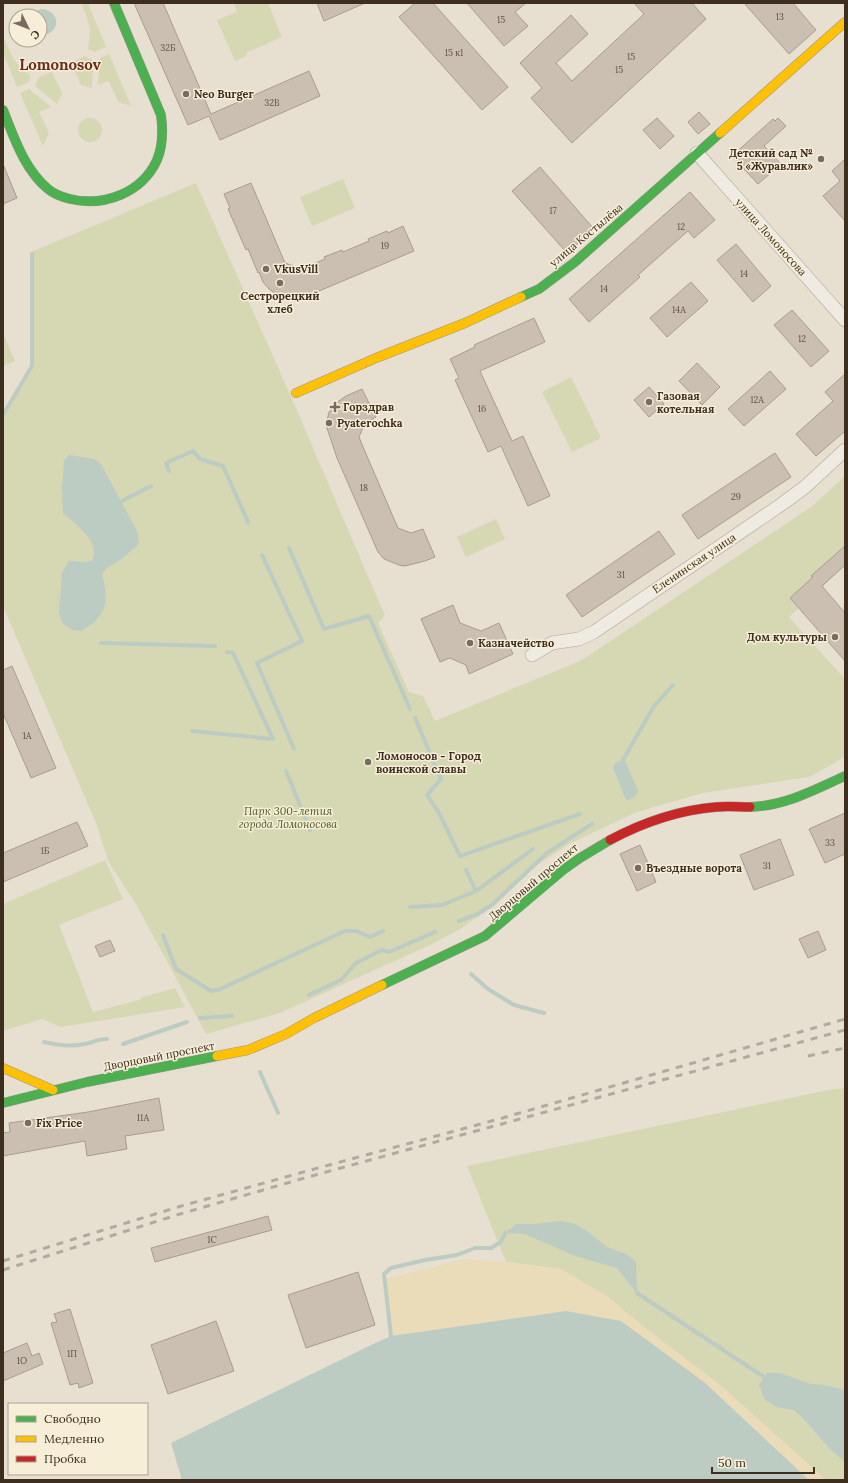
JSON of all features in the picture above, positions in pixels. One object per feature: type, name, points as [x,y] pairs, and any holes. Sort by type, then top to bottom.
[{"type":"main road","points":[[3,110],[30,171],[49,190],[60,196],[88,202],[104,201],[127,192],[144,180],[155,165],[160,152],[163,135],[161,115],[114,3]]},
{"type":"main road","name":"улица Костылёва","points":[[296,393],[376,358],[465,323],[539,289],[580,257],[845,22]]},
{"type":"main road","name":"Дворцовый проспект","points":[[3,1103],[87,1082],[248,1050],[286,1034],[314,1018],[485,936],[506,921],[565,868],[592,848],[616,836],[658,821],[690,812],[716,807],[759,806],[788,800],[845,776]]},
{"type":"main road","name":"Дворцовый проспект","points":[[284,1025],[314,1018]]},
{"type":"main road","points":[[3,1068],[18,1074],[47,1077],[27,1085],[23,1093],[14,1100]]},
{"type":"main road","points":[[18,1074],[27,1085],[53,1090]]},
{"type":"street","name":"улица Ломоносова","points":[[697,153],[845,320]]},
{"type":"street","name":"Еленинская улица","points":[[532,655],[552,643],[579,639],[594,632],[782,504],[805,487],[845,450]]},
{"type":"green space","points":[[81,3],[88,3],[106,47],[95,52],[88,49],[90,31]]},
{"type":"green space","points":[[234,3],[268,3],[282,37],[246,53],[247,56],[235,61],[217,20],[237,12]]},
{"type":"green space","points":[[3,37],[17,64],[31,76],[29,82],[17,87],[3,53]]},
{"type":"green space","points":[[109,54],[131,106],[118,102],[109,81],[98,85],[100,58]]},
{"type":"green space","points":[[84,56],[93,60],[92,88],[81,85],[71,63]]},
{"type":"green space","points":[[52,72],[62,93],[57,104],[35,86],[39,77]]},
{"type":"green space","points":[[29,89],[51,107],[39,112],[49,133],[43,146],[20,93]]},
{"type":"green space","points":[[90,118],[98,122],[102,130],[98,138],[90,142],[82,138],[78,130],[82,122]]},
{"type":"green space","points":[[343,179],[355,208],[312,226],[300,197]]},
{"type":"green space","name":"Парк 300-летия города Ломоносова","points":[[196,183],[296,408],[385,616],[378,623],[409,692],[423,696],[435,721],[582,660],[811,507],[845,476],[845,566],[789,617],[845,679],[845,757],[809,777],[703,793],[637,812],[569,844],[537,865],[489,909],[460,929],[430,945],[280,1013],[206,1034],[136,904],[108,861],[96,823],[3,606],[3,419],[30,373],[31,252]]},
{"type":"green space","points":[[3,333],[15,361],[3,366]]},
{"type":"green space","points":[[571,377],[601,438],[572,452],[542,392]]},
{"type":"green space","points":[[496,519],[505,539],[466,557],[457,537]]},
{"type":"green space","points":[[105,860],[123,899],[59,925],[93,1012],[139,1000],[143,997],[175,988],[185,1007],[61,1027],[42,1019],[3,1031],[3,904]]},
{"type":"green space","points":[[845,1088],[845,1480],[826,1480],[720,1385],[644,1327],[608,1297],[561,1269],[506,1262],[467,1166],[828,1090]]},
{"type":"sand","points":[[463,1259],[506,1262],[561,1269],[608,1297],[644,1327],[720,1385],[826,1480],[809,1480],[794,1467],[566,1311],[391,1336],[386,1279]]},
{"type":"shaded area","points":[[48,10],[53,14],[56,23],[52,32],[48,34]]},
{"type":"shaded area","points":[[69,455],[94,459],[101,464],[137,531],[139,544],[120,560],[107,568],[102,574],[106,601],[104,607],[97,619],[81,631],[73,630],[63,624],[59,614],[62,573],[69,561],[92,561],[94,554],[93,547],[86,534],[63,513],[62,487],[64,460]]},
{"type":"shaded area","points":[[623,760],[625,761],[638,791],[634,797],[626,800],[613,768],[615,763]]},
{"type":"shaded area","points":[[561,1221],[575,1224],[587,1231],[607,1247],[626,1254],[636,1262],[637,1293],[617,1268],[575,1256],[525,1234],[505,1233],[516,1224]]},
{"type":"shaded area","points":[[566,1311],[621,1321],[704,1382],[809,1480],[182,1480],[171,1443],[391,1336]]},
{"type":"shaded area","points":[[767,1373],[781,1373],[810,1384],[825,1385],[845,1390],[845,1462],[829,1448],[802,1417],[793,1410],[777,1407],[765,1400],[759,1385]]},
{"type":"building","points":[[134,3],[163,3],[211,114],[309,71],[320,96],[220,140],[209,116],[188,125]]},
{"type":"building","points":[[317,3],[365,3],[324,21]]},
{"type":"building","points":[[415,3],[433,3],[508,87],[482,110],[399,17]]},
{"type":"building","points":[[467,3],[526,3],[515,12],[528,26],[504,46]]},
{"type":"building","points":[[634,3],[692,3],[706,19],[572,143],[531,98],[542,88],[520,63],[571,15],[588,34],[556,63],[572,81],[644,14]]},
{"type":"building","points":[[744,3],[793,3],[816,30],[789,54]]},
{"type":"building","points":[[699,112],[710,124],[698,134],[688,122]]},
{"type":"building","points":[[657,118],[674,136],[660,149],[643,130]]},
{"type":"building","points":[[778,118],[786,126],[764,146],[781,164],[758,184],[732,156],[773,119],[775,121]]},
{"type":"building","points":[[845,159],[845,221],[823,196],[840,181],[832,171]]},
{"type":"building","points":[[3,164],[17,198],[3,204]]},
{"type":"building","points":[[540,167],[594,229],[567,253],[512,191]]},
{"type":"building","points":[[251,183],[285,263],[302,269],[325,259],[324,257],[342,250],[343,252],[369,241],[368,239],[387,231],[388,233],[403,226],[414,251],[312,294],[311,293],[292,299],[284,298],[269,289],[263,282],[248,249],[246,250],[228,209],[230,208],[224,194]]},
{"type":"building","points":[[690,192],[715,220],[694,238],[688,231],[638,275],[640,277],[589,322],[569,299]]},
{"type":"building","points":[[736,244],[771,286],[753,302],[717,260]]},
{"type":"building","points":[[691,282],[708,301],[667,337],[650,318]]},
{"type":"building","points":[[792,310],[829,351],[811,367],[774,325]]},
{"type":"building","points":[[534,318],[545,342],[480,371],[512,441],[523,436],[550,496],[528,506],[501,446],[488,452],[455,380],[459,378],[450,359],[475,347],[474,345]]},
{"type":"building","points":[[697,363],[720,387],[702,405],[679,381]]},
{"type":"building","points":[[770,371],[786,389],[744,426],[728,409]]},
{"type":"building","points":[[845,374],[845,431],[816,456],[796,434],[833,401],[825,392]]},
{"type":"building","name":"Газовая котельная","points":[[649,387],[664,404],[649,417],[634,400]]},
{"type":"building","points":[[362,389],[376,417],[365,423],[359,437],[398,528],[411,533],[423,529],[435,557],[425,561],[405,566],[399,565],[384,559],[378,552],[337,458],[326,425],[329,412],[336,403],[346,396]]},
{"type":"building","points":[[775,453],[791,477],[698,539],[682,515]]},
{"type":"building","points":[[659,531],[675,554],[582,617],[566,595]]},
{"type":"building","points":[[845,546],[845,565],[822,586],[845,613],[845,661],[790,598],[813,577],[811,576]]},
{"type":"building","name":"Казначейство","points":[[453,605],[460,623],[481,631],[499,623],[513,654],[469,674],[466,665],[450,658],[440,662],[421,619]]},
{"type":"building","points":[[12,666],[56,768],[31,778],[3,713],[3,670]]},
{"type":"building","points":[[845,813],[845,854],[825,863],[809,829]]},
{"type":"building","points":[[77,822],[88,846],[3,882],[3,853]]},
{"type":"building","points":[[780,839],[794,875],[754,890],[740,855]]},
{"type":"building","name":"Въездные ворота","points":[[640,845],[656,882],[637,891],[620,854]]},
{"type":"building","points":[[818,931],[826,950],[808,958],[799,939]]},
{"type":"building","points":[[110,940],[115,951],[100,957],[95,946]]},
{"type":"building","points":[[159,1098],[164,1130],[125,1136],[127,1149],[87,1156],[85,1141],[3,1156],[3,1133],[10,1132],[9,1123],[88,1112]]},
{"type":"building","points":[[268,1216],[272,1230],[155,1262],[151,1248]]},
{"type":"building","points":[[358,1272],[375,1325],[306,1348],[288,1295]]},
{"type":"building","points":[[70,1309],[93,1383],[79,1388],[78,1383],[70,1385],[51,1323],[57,1322],[54,1314]]},
{"type":"building","points":[[216,1321],[234,1371],[168,1394],[151,1345]]},
{"type":"building","points":[[27,1343],[32,1356],[39,1353],[43,1364],[3,1381],[3,1353]]},
{"type":"waterway","points":[[3,415],[32,366],[32,254]]},
{"type":"waterway","points":[[169,471],[166,463],[193,451],[200,459],[223,466],[248,522]]},
{"type":"waterway","points":[[120,502],[151,486]]},
{"type":"waterway","points":[[289,548],[324,629],[369,616],[410,709]]},
{"type":"waterway","points":[[262,555],[302,641],[257,663],[294,749]]},
{"type":"waterway","points":[[101,643],[215,646]]},
{"type":"waterway","points":[[227,652],[233,653],[273,739]]},
{"type":"waterway","points":[[623,760],[654,706],[673,685]]},
{"type":"waterway","points":[[415,718],[441,779],[427,795],[439,813],[460,856],[580,814]]},
{"type":"waterway","points":[[192,731],[273,739]]},
{"type":"waterway","points":[[286,771],[310,830]]},
{"type":"waterway","points":[[459,921],[478,914],[493,904],[547,853],[592,824]]},
{"type":"waterway","points":[[410,907],[442,905],[476,891],[533,849]]},
{"type":"waterway","points":[[466,870],[476,891]]},
{"type":"waterway","points":[[163,935],[176,969],[211,991],[218,990],[345,931],[356,931],[370,937],[383,931]]},
{"type":"waterway","points":[[309,995],[341,980],[356,963],[382,950],[389,952],[435,932]]},
{"type":"waterway","points":[[471,974],[488,989],[514,1005],[544,1013]]},
{"type":"waterway","points":[[200,1018],[232,1016]]},
{"type":"waterway","points":[[123,1044],[187,1022]]},
{"type":"waterway","points":[[44,1042],[59,1045],[74,1045],[107,1039]]},
{"type":"waterway","points":[[260,1072],[278,1113]]},
{"type":"waterway","points":[[391,1336],[384,1274],[391,1268],[425,1260],[457,1255],[475,1248],[491,1248],[501,1242],[505,1233]]},
{"type":"waterway","points":[[637,1293],[764,1377]]},
{"type":"railway","points":[[3,1261],[178,1207],[499,1119],[845,1019]]},
{"type":"railway","points":[[3,1270],[180,1214],[308,1177],[845,1030]]},
{"type":"railway","points":[[808,1056],[845,1048]]},
{"type":"traffic: fast","points":[[3,110],[16,142],[32,172],[48,189],[55,194],[70,199],[96,201],[121,195],[142,181],[150,171],[159,155],[162,138],[161,115],[114,3]]},
{"type":"traffic: fast","points":[[521,297],[539,289],[575,262],[720,133]]},
{"type":"traffic: fast","points":[[750,807],[775,804],[811,792],[845,776]]},
{"type":"traffic: fast","points":[[382,985],[485,936],[563,870],[610,840]]},
{"type":"traffic: fast","points":[[3,1103],[87,1082],[217,1056]]},
{"type":"traffic: slow","points":[[720,133],[845,22]]},
{"type":"traffic: slow","points":[[296,393],[376,358],[465,323],[521,297]]},
{"type":"traffic: slow","points":[[217,1056],[248,1050],[286,1034],[314,1018],[382,985]]},
{"type":"traffic: slow","points":[[3,1068],[53,1090]]},
{"type":"traffic: jam","points":[[610,840],[635,828],[675,814],[716,807],[750,807]]},
{"type":"place","name":"Neo Burger","points":[[186,94]]},
{"type":"place","name":"Детский сад № 5 «Журавлик»","points":[[821,159]]},
{"type":"place","name":"VkusVill","points":[[266,269]]},
{"type":"place","name":"Сестрорецкий хлеб","points":[[280,283]]},
{"type":"place","name":"Газовая котельная","points":[[649,402]]},
{"type":"place","name":"Горздрав","points":[[335,407]]},
{"type":"place","name":"Pyaterochka","points":[[329,423]]},
{"type":"place","name":"Дом культуры","points":[[835,637]]},
{"type":"place","name":"Казначейство","points":[[470,643]]},
{"type":"place","name":"Ломоносов - Город воинской славы","points":[[368,762]]},
{"type":"place","name":"Въездные ворота","points":[[638,868]]},
{"type":"place","name":"Fix Price","points":[[28,1123]]},
{"type":"district","name":"Lomonosov","points":[[60,64]]}]
